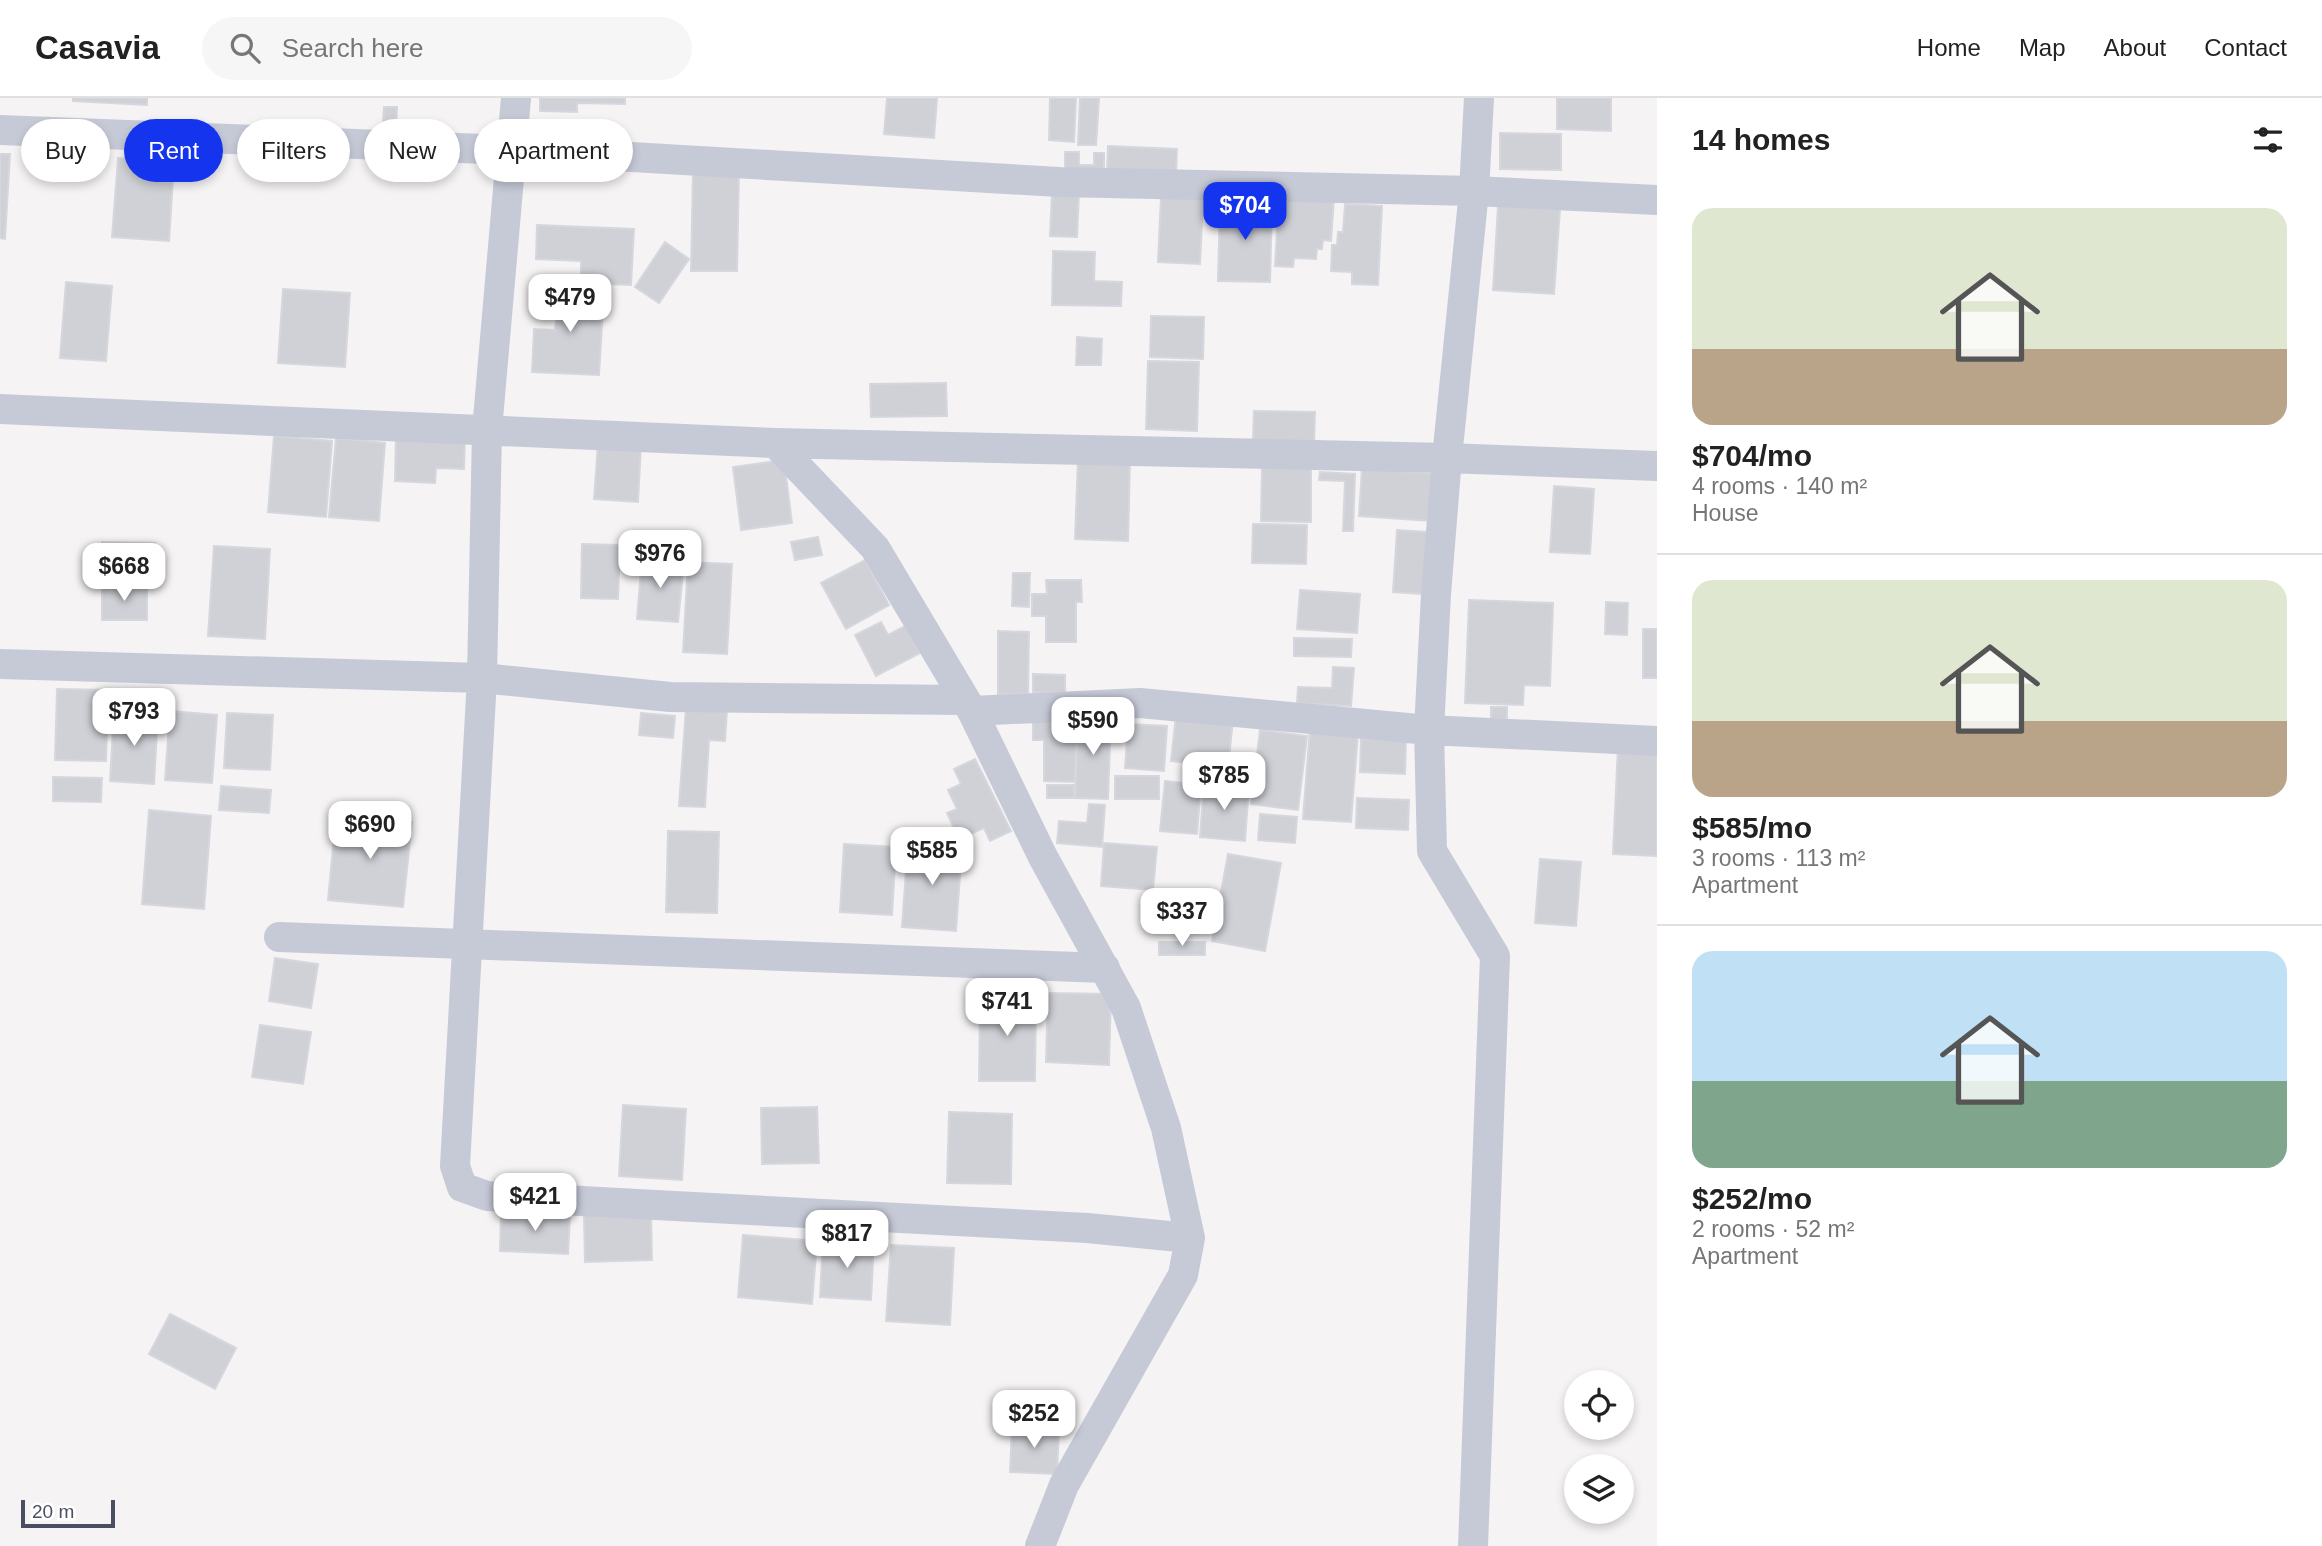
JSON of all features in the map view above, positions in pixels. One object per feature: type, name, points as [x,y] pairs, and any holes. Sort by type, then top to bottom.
[{"type":"street","points":[[514,119],[516,98]]},
{"type":"street","points":[[1473,1546],[1495,956],[1432,851],[1429,730],[1436,594],[1474,191],[1479,98]]},
{"type":"street","points":[[0,130],[474,149]]},
{"type":"street","points":[[633,157],[1059,182],[1474,191],[1657,200]]},
{"type":"street","points":[[509,182],[487,430],[482,678],[455,1166],[462,1187],[487,1196],[1087,1228],[1190,1238]]},
{"type":"street","points":[[0,409],[775,443],[1447,458],[1657,466]]},
{"type":"street","points":[[775,443],[875,548],[968,706],[1043,857],[1126,1008],[1166,1128],[1190,1238],[1183,1275],[1064,1485],[1040,1546]]},
{"type":"street","points":[[0,664],[482,678],[670,697],[968,706],[1140,703],[1429,730],[1657,741]]},
{"type":"street","points":[[279,937],[1105,968]]},
{"type":"building","points":[[73,98],[147,98],[147,105],[73,101]]},
{"type":"building","points":[[540,98],[625,98],[625,104],[577,103],[577,112],[540,111]]},
{"type":"building","points":[[887,98],[937,98],[934,138],[884,134]]},
{"type":"building","points":[[1050,98],[1076,98],[1074,142],[1049,140]]},
{"type":"building","points":[[1080,98],[1099,98],[1096,145],[1078,145]]},
{"type":"building","points":[[1557,98],[1611,98],[1611,131],[1557,129]]},
{"type":"building","points":[[384,107],[397,107],[397,119],[383,119]]},
{"type":"building","points":[[1500,133],[1561,134],[1561,170],[1500,169]]},
{"type":"building","points":[[1108,146],[1177,149],[1176,174],[1107,171]]},
{"type":"building","points":[[1065,152],[1079,152],[1079,165],[1094,165],[1094,153],[1104,153],[1104,174],[1065,173]]},
{"type":"building","points":[[0,154],[10,154],[5,239],[0,238]]},
{"type":"building","points":[[118,158],[124,158],[124,182],[173,182],[169,241],[112,237]]},
{"type":"building","points":[[693,170],[739,171],[737,271],[691,271]]},
{"type":"building","points":[[1052,192],[1079,193],[1077,237],[1050,236]]},
{"type":"building","points":[[1279,196],[1334,198],[1331,241],[1323,240],[1322,249],[1317,249],[1316,259],[1294,258],[1293,267],[1275,266]]},
{"type":"building","points":[[1161,197],[1203,199],[1200,264],[1158,262]]},
{"type":"building","points":[[1220,202],[1272,203],[1270,282],[1218,281]]},
{"type":"building","points":[[1345,204],[1382,206],[1378,285],[1352,284],[1352,272],[1331,271],[1332,245],[1337,245],[1338,232],[1343,232]]},
{"type":"building","points":[[1498,206],[1560,209],[1554,294],[1493,290]]},
{"type":"building","points":[[537,225],[634,229],[631,285],[581,283],[581,261],[536,259]]},
{"type":"building","points":[[665,242],[689,259],[659,303],[635,287]]},
{"type":"building","points":[[1053,251],[1095,252],[1094,281],[1122,282],[1121,306],[1052,305]]},
{"type":"building","points":[[66,282],[112,286],[106,361],[60,358]]},
{"type":"building","points":[[283,289],[350,293],[345,367],[278,363]]},
{"type":"building","points":[[540,289],[604,293],[599,375],[532,372],[534,329],[555,330],[557,312],[539,311]]},
{"type":"building","points":[[1151,316],[1204,317],[1203,359],[1150,357]]},
{"type":"building","points":[[1077,337],[1102,339],[1101,365],[1076,365]]},
{"type":"building","points":[[1148,361],[1199,362],[1197,431],[1146,429]]},
{"type":"building","points":[[946,383],[947,416],[871,417],[870,384]]},
{"type":"building","points":[[1254,411],[1315,412],[1314,443],[1253,441]]},
{"type":"building","points":[[396,430],[465,433],[464,469],[436,468],[435,483],[395,481]]},
{"type":"building","points":[[274,436],[332,441],[326,517],[268,512]]},
{"type":"building","points":[[336,438],[385,443],[379,521],[329,517]]},
{"type":"building","points":[[598,443],[641,445],[638,502],[594,499]]},
{"type":"building","points":[[1078,458],[1130,460],[1128,541],[1075,539]]},
{"type":"building","points":[[784,460],[792,523],[741,530],[733,467]]},
{"type":"building","points":[[1262,466],[1311,467],[1311,522],[1261,521]]},
{"type":"building","points":[[1362,468],[1434,474],[1431,521],[1359,516]]},
{"type":"building","points":[[1320,472],[1355,474],[1353,531],[1343,531],[1345,481],[1319,480]]},
{"type":"building","points":[[1554,486],[1594,489],[1590,554],[1550,552]]},
{"type":"building","points":[[1253,524],[1307,525],[1306,564],[1252,563]]},
{"type":"building","points":[[1397,530],[1427,532],[1423,594],[1393,592]]},
{"type":"building","points":[[818,537],[822,555],[795,560],[791,542]]},
{"type":"building","points":[[102,542],[155,543],[154,582],[102,581]]},
{"type":"building","points":[[582,544],[620,545],[618,599],[581,598]]},
{"type":"building","points":[[214,546],[270,549],[265,639],[208,636]]},
{"type":"building","points":[[642,558],[684,562],[678,622],[637,619]]},
{"type":"building","points":[[865,560],[889,605],[846,629],[821,583]]},
{"type":"building","points":[[688,562],[732,564],[727,654],[683,652]]},
{"type":"building","points":[[1013,573],[1030,573],[1029,607],[1012,606]]},
{"type":"building","points":[[1046,580],[1081,580],[1082,602],[1076,602],[1076,642],[1046,642],[1046,616],[1032,616],[1032,594],[1047,594]]},
{"type":"building","points":[[102,586],[147,586],[147,620],[102,620]]},
{"type":"building","points":[[1300,590],[1360,594],[1357,633],[1297,629]]},
{"type":"building","points":[[1469,600],[1553,603],[1550,686],[1524,685],[1523,705],[1465,703]]},
{"type":"building","points":[[1606,602],[1628,603],[1627,635],[1605,634]]},
{"type":"building","points":[[881,622],[888,635],[905,626],[920,653],[876,676],[855,635]]},
{"type":"building","points":[[1643,629],[1657,629],[1657,678],[1643,678]]},
{"type":"building","points":[[998,631],[1029,632],[1028,694],[998,694]]},
{"type":"building","points":[[1294,638],[1352,639],[1351,657],[1294,656]]},
{"type":"building","points":[[1333,667],[1354,668],[1351,706],[1297,703],[1298,687],[1332,688]]},
{"type":"building","points":[[1033,674],[1065,675],[1065,693],[1033,692]]},
{"type":"building","points":[[57,689],[108,690],[106,761],[55,760]]},
{"type":"building","points":[[686,707],[727,710],[725,741],[709,740],[705,807],[679,806]]},
{"type":"building","points":[[1491,707],[1507,707],[1507,719],[1491,719]]},
{"type":"building","points":[[170,711],[217,715],[212,783],[165,780]]},
{"type":"building","points":[[114,712],[158,715],[154,784],[110,781]]},
{"type":"building","points":[[1033,712],[1068,713],[1067,737],[1076,738],[1075,782],[1044,781],[1044,740],[1033,740]]},
{"type":"building","points":[[227,713],[273,715],[270,770],[224,768]]},
{"type":"building","points":[[641,713],[675,716],[673,738],[639,735]]},
{"type":"building","points":[[1078,715],[1111,716],[1108,799],[1075,798]]},
{"type":"building","points":[[1176,715],[1233,720],[1228,767],[1171,761]]},
{"type":"building","points":[[1128,724],[1167,726],[1164,771],[1125,768]]},
{"type":"building","points":[[1310,728],[1358,733],[1351,822],[1303,819]]},
{"type":"building","points":[[1260,730],[1307,736],[1298,810],[1251,804]]},
{"type":"building","points":[[1361,739],[1406,740],[1405,774],[1360,772]]},
{"type":"building","points":[[1618,746],[1657,747],[1657,856],[1613,854]]},
{"type":"building","points":[[975,759],[1011,831],[990,841],[984,828],[959,839],[947,813],[957,809],[948,790],[961,784],[954,769]]},
{"type":"building","points":[[1115,776],[1159,776],[1159,799],[1115,799]]},
{"type":"building","points":[[53,777],[102,778],[101,802],[53,801]]},
{"type":"building","points":[[1165,781],[1201,785],[1197,834],[1160,831]]},
{"type":"building","points":[[1204,782],[1249,786],[1245,841],[1200,837]]},
{"type":"building","points":[[1047,785],[1074,785],[1074,798],[1047,798]]},
{"type":"building","points":[[221,786],[271,790],[269,813],[219,810]]},
{"type":"building","points":[[1357,798],[1409,800],[1408,830],[1356,828]]},
{"type":"building","points":[[1089,804],[1105,805],[1102,847],[1057,843],[1059,821],[1087,823]]},
{"type":"building","points":[[149,810],[211,816],[204,909],[142,904]]},
{"type":"building","points":[[1260,814],[1297,817],[1295,843],[1258,840]]},
{"type":"building","points":[[336,816],[412,822],[403,907],[328,900]]},
{"type":"building","points":[[668,831],[719,832],[717,913],[666,912]]},
{"type":"building","points":[[908,842],[962,847],[956,931],[902,927]]},
{"type":"building","points":[[1104,843],[1157,847],[1153,890],[1101,886]]},
{"type":"building","points":[[844,844],[896,847],[892,915],[840,912]]},
{"type":"building","points":[[1228,854],[1281,863],[1265,951],[1212,941]]},
{"type":"building","points":[[1540,859],[1581,862],[1576,926],[1535,923]]},
{"type":"building","points":[[1159,942],[1205,942],[1205,955],[1159,955]]},
{"type":"building","points":[[275,958],[318,964],[311,1008],[269,1001]]},
{"type":"building","points":[[1048,993],[1111,994],[1109,1065],[1046,1062]]},
{"type":"building","points":[[980,995],[1036,996],[1035,1081],[979,1081]]},
{"type":"building","points":[[260,1025],[311,1032],[303,1084],[252,1077]]},
{"type":"building","points":[[623,1105],[686,1109],[682,1180],[619,1176]]},
{"type":"building","points":[[817,1107],[819,1163],[762,1164],[761,1108]]},
{"type":"building","points":[[949,1112],[1012,1114],[1011,1184],[947,1183]]},
{"type":"building","points":[[501,1212],[570,1215],[568,1254],[500,1251]]},
{"type":"building","points":[[651,1214],[652,1260],[585,1262],[584,1215]]},
{"type":"building","points":[[743,1235],[817,1241],[812,1304],[738,1297]]},
{"type":"building","points":[[823,1239],[874,1243],[871,1300],[820,1297]]},
{"type":"building","points":[[891,1245],[954,1248],[950,1325],[886,1321]]},
{"type":"building","points":[[170,1314],[236,1348],[215,1389],[149,1354]]},
{"type":"building","points":[[1012,1426],[1059,1428],[1057,1474],[1010,1472]]}]
